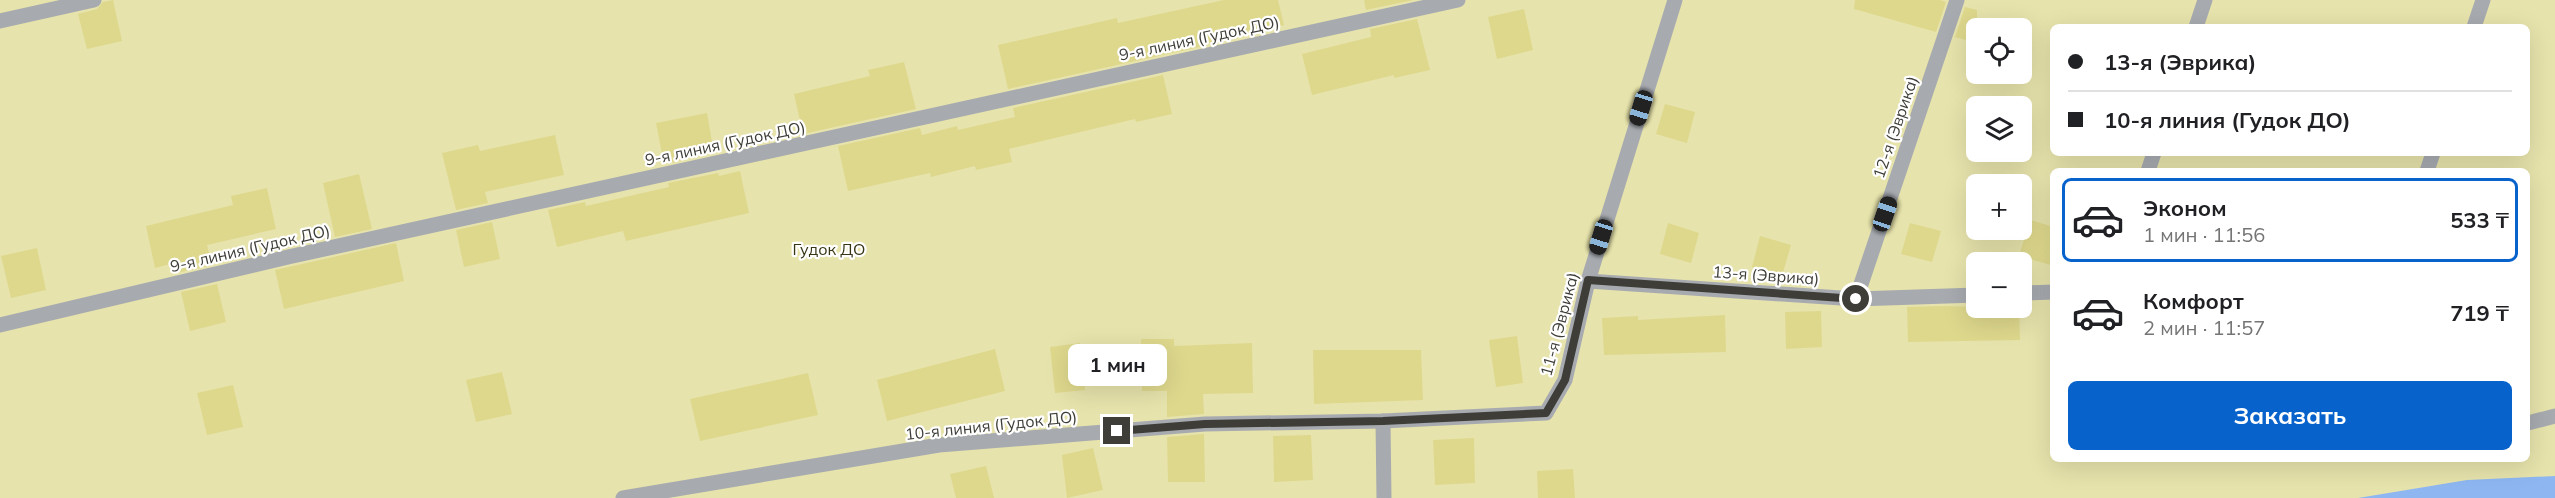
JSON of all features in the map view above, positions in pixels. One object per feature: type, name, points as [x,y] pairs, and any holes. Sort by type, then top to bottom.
[{"type":"lane","points":[[0,21],[94,0]]},
{"type":"lane","name":"9-я линия (Гудок ДО)","points":[[0,325],[300,255],[1458,0]]},
{"type":"lane","name":"11-я (Эврика)","points":[[1546,413],[1565,380],[1588,280],[1675,0]]},
{"type":"lane","name":"12-я (Эврика)","points":[[1856,299],[1957,0]]},
{"type":"lane","points":[[2197,24],[2205,0]]},
{"type":"lane","points":[[2475,24],[2483,0]]},
{"type":"lane","name":"13-я (Эврика)","points":[[1588,280],[1856,299],[1966,295]]},
{"type":"lane","points":[[2032,293],[2050,292]]},
{"type":"lane","name":"10-я линия (Гудок ДО)","points":[[623,498],[939,445],[1205,424],[1383,421],[1546,413]]},
{"type":"lane","points":[[2530,422],[2555,416]]},
{"type":"lane","points":[[1383,421],[1384,498]]},
{"type":"green space","name":"Гудок ДО","points":[[0,0],[2555,0],[2555,498],[0,498]]},
{"type":"water","points":[[2555,476],[2555,498],[2358,498],[2467,480]]},
{"type":"building","points":[[113,0],[122,41],[87,49],[78,14],[97,9],[103,2]]},
{"type":"building","points":[[1224,0],[1278,0],[1284,25],[1207,43],[1208,45],[1008,89],[998,45],[1117,18],[1118,23]]},
{"type":"building","points":[[1364,0],[1413,0],[1366,10]]},
{"type":"building","points":[[1855,0],[1940,0],[1946,2],[1936,32],[1854,9]]},
{"type":"building","points":[[1965,7],[1977,10],[1977,18],[1966,18],[1966,40],[1955,37]]},
{"type":"building","points":[[1524,9],[1533,50],[1497,59],[1488,17]]},
{"type":"building","points":[[1417,19],[1430,70],[1394,78],[1394,75],[1312,95],[1302,54],[1371,37],[1370,29]]},
{"type":"building","points":[[904,62],[916,109],[803,134],[794,94],[870,76],[868,70]]},
{"type":"building","points":[[1163,75],[1172,114],[1136,122],[1135,119],[1009,149],[1012,162],[976,170],[975,166],[931,177],[930,173],[848,191],[838,146],[920,128],[922,135],[957,126],[958,130],[1015,117],[1013,108]]},
{"type":"building","points":[[1665,104],[1695,112],[1687,143],[1656,134]]},
{"type":"building","points":[[707,113],[714,153],[664,164],[656,123]]},
{"type":"building","points":[[555,135],[564,175],[485,192],[488,203],[456,210],[442,153],[478,145],[480,151]]},
{"type":"building","points":[[740,171],[749,213],[626,241],[623,231],[557,247],[548,210],[585,202],[586,206],[669,187],[668,183]]},
{"type":"building","points":[[359,174],[372,229],[335,237],[323,183]]},
{"type":"building","points":[[267,188],[276,229],[207,245],[212,265],[176,273],[174,263],[155,268],[146,226],[233,205],[231,196]]},
{"type":"building","points":[[2032,221],[2050,226],[2050,265],[2032,260],[2032,252],[2020,252],[2024,240],[2032,240]]},
{"type":"building","points":[[492,222],[500,259],[464,267],[456,230]]},
{"type":"building","points":[[1668,223],[1699,233],[1691,263],[1660,254]]},
{"type":"building","points":[[1910,223],[1941,231],[1932,262],[1901,254]]},
{"type":"building","points":[[1760,236],[1791,245],[1782,276],[1752,267]]},
{"type":"building","points":[[396,243],[404,281],[284,309],[275,270]]},
{"type":"building","points":[[37,248],[46,290],[11,298],[1,256]]},
{"type":"building","points":[[217,284],[226,322],[190,331],[181,292]]},
{"type":"building","points":[[1907,307],[1966,307],[1966,318],[2019,318],[2020,340],[1908,342]]},
{"type":"building","points":[[1821,311],[1822,347],[1786,349],[1785,312]]},
{"type":"building","points":[[1725,315],[1726,352],[1604,355],[1602,318],[1638,316],[1638,320]]},
{"type":"building","points":[[1517,336],[1523,383],[1496,387],[1489,340]]},
{"type":"building","points":[[1141,339],[1174,339],[1174,346],[1252,343],[1253,393],[1203,394],[1204,414],[1167,417],[1167,391],[1142,391]]},
{"type":"building","points":[[1080,343],[1085,390],[1055,393],[1050,347]]},
{"type":"building","points":[[995,349],[1005,391],[887,421],[877,380]]},
{"type":"building","points":[[1313,350],[1421,350],[1423,400],[1314,404]]},
{"type":"building","points":[[502,372],[512,414],[476,422],[466,380]]},
{"type":"building","points":[[808,373],[818,415],[700,441],[690,399]]},
{"type":"building","points":[[233,385],[243,427],[207,435],[197,393]]},
{"type":"building","points":[[1204,434],[1205,482],[1168,482],[1167,437]]},
{"type":"building","points":[[1311,435],[1313,480],[1274,482],[1273,436]]},
{"type":"building","points":[[1474,438],[1475,483],[1435,485],[1433,440]]},
{"type":"building","points":[[1093,448],[1103,490],[1067,498],[1062,455]]},
{"type":"building","points":[[986,466],[994,498],[956,498],[950,474]]},
{"type":"building","points":[[1573,469],[1575,498],[1538,498],[1537,471]]},
{"type":"route","points":[[1117,431],[1205,424],[1383,421],[1546,413],[1565,380],[1588,280],[1856,299]]}]
